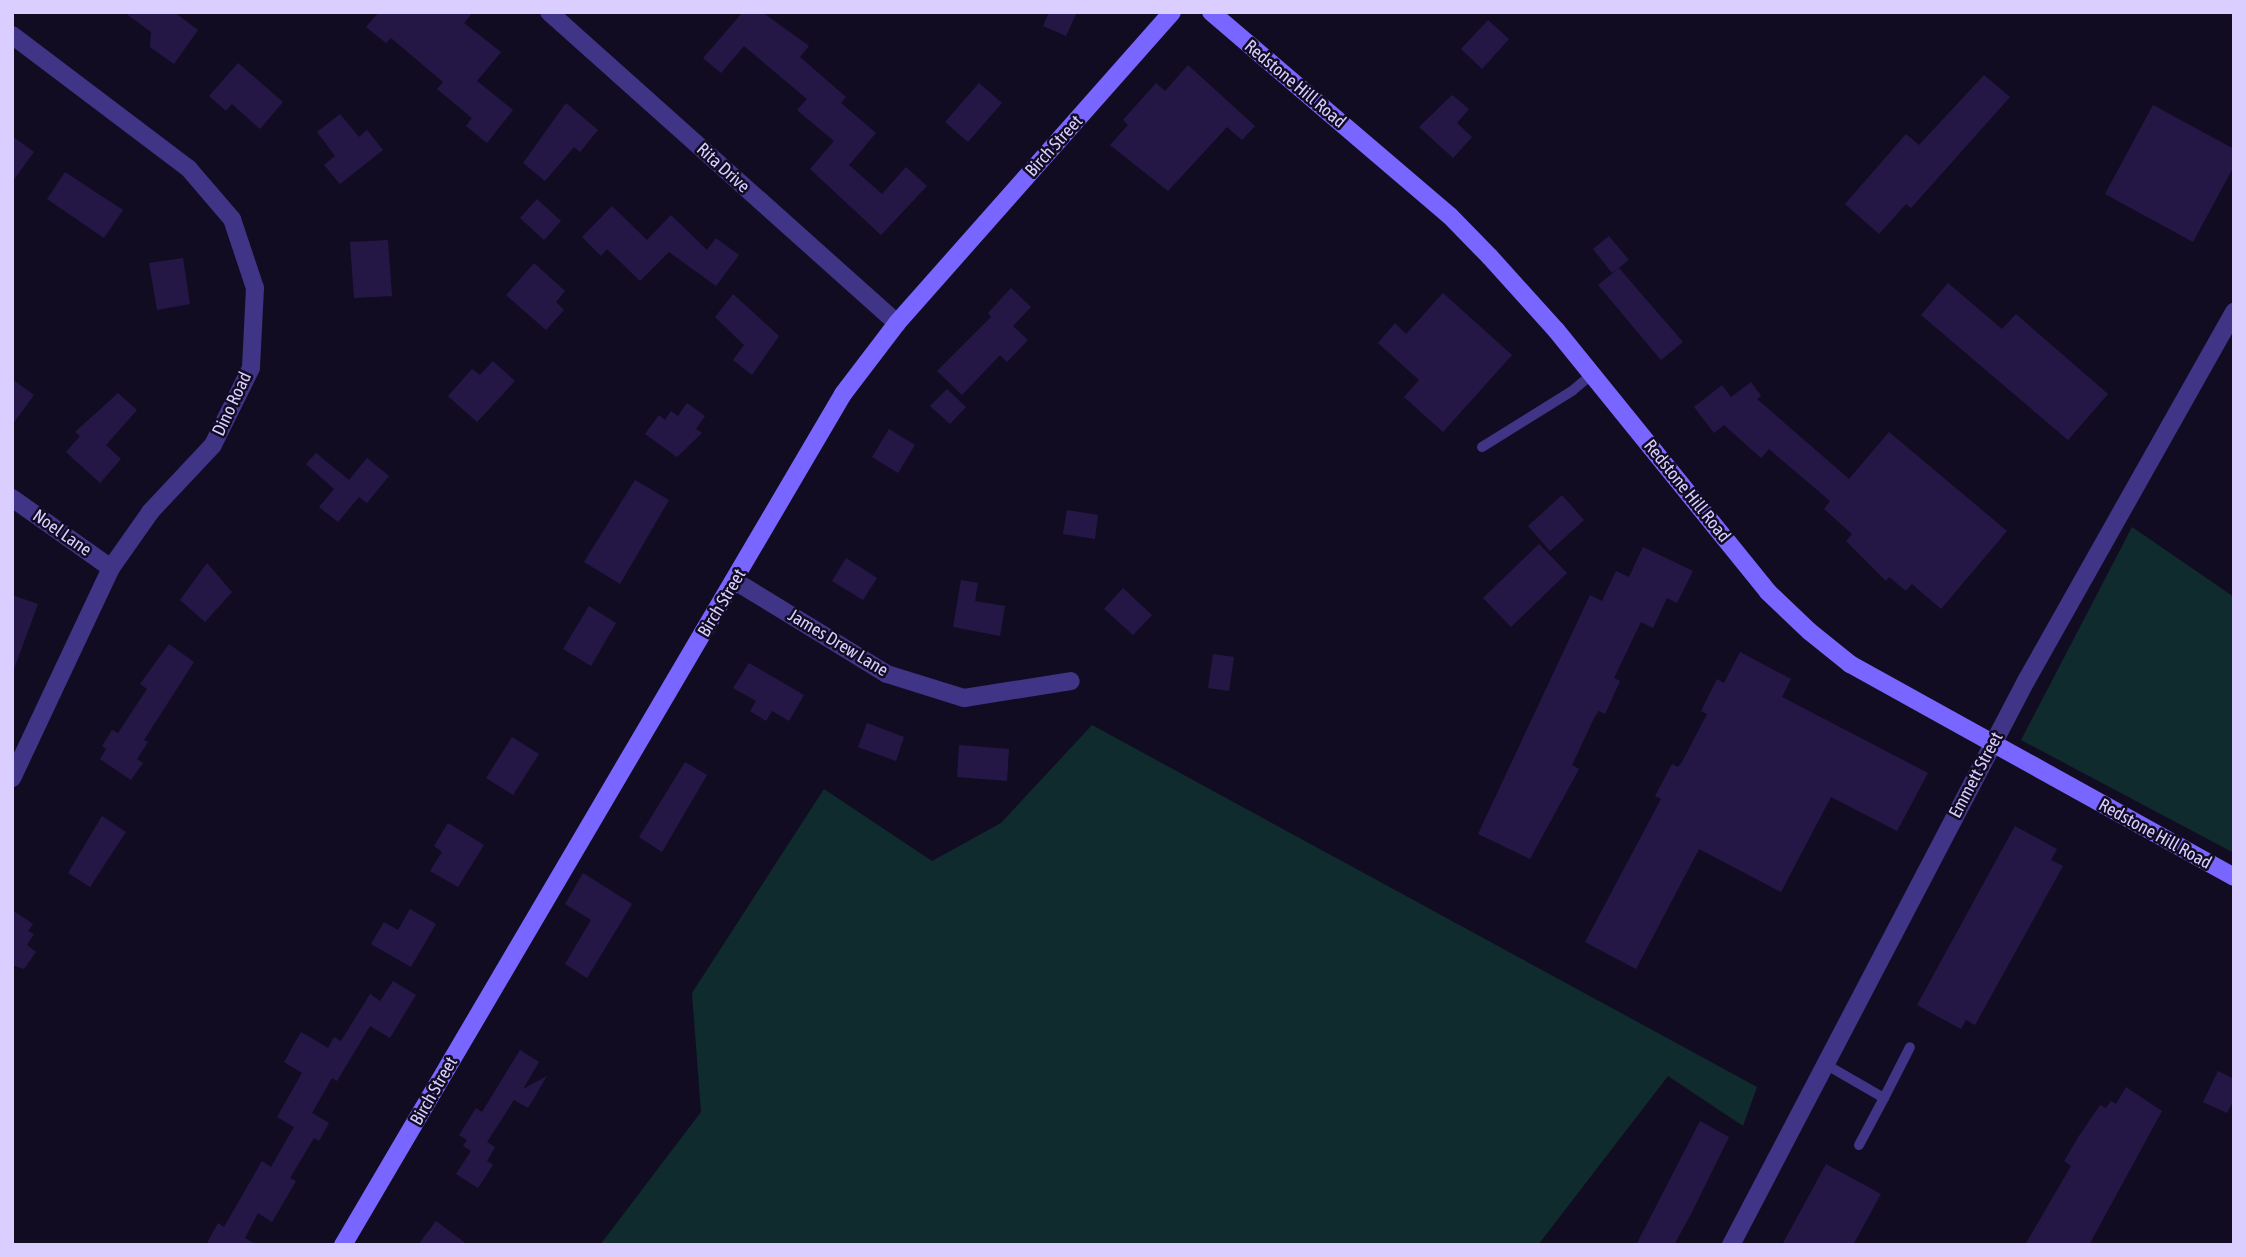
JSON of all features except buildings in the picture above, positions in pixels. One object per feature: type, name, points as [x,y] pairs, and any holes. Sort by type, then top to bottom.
[{"type":"main road","name":"Birch Street","points":[[344,1245],[843,394],[897,323],[1172,12]]},
{"type":"main road","name":"Redstone Hill Road","points":[[1211,12],[1450,216],[1592,374],[1768,592],[1809,631],[1850,664],[1991,746],[2234,877]]},
{"type":"street","name":"Rita Drive","points":[[549,12],[897,323]]},
{"type":"street","name":"Dino Road","points":[[12,35],[189,169],[232,219],[255,288],[251,368],[213,445],[151,510],[111,568],[12,778]]},
{"type":"street","name":"Emmett Street","points":[[1731,1245],[1991,746],[2234,312]]},
{"type":"street","name":"Noel Lane","points":[[12,498],[111,568]]},
{"type":"street","name":"James Drew Lane","points":[[735,581],[887,674],[964,698],[1070,681]]},
{"type":"lane","points":[[1482,447],[1572,391],[1592,374]]},
{"type":"lane","points":[[1859,1145],[1910,1047]]},
{"type":"lane","points":[[1825,1064],[1884,1098]]},
{"type":"green space","points":[[2132,527],[2234,597],[2234,853],[2021,740]]},
{"type":"green space","points":[[1092,725],[1757,1087],[1743,1126],[1668,1076],[1538,1245],[600,1245],[701,1112],[692,993],[824,789],[932,861],[1001,823]]}]
